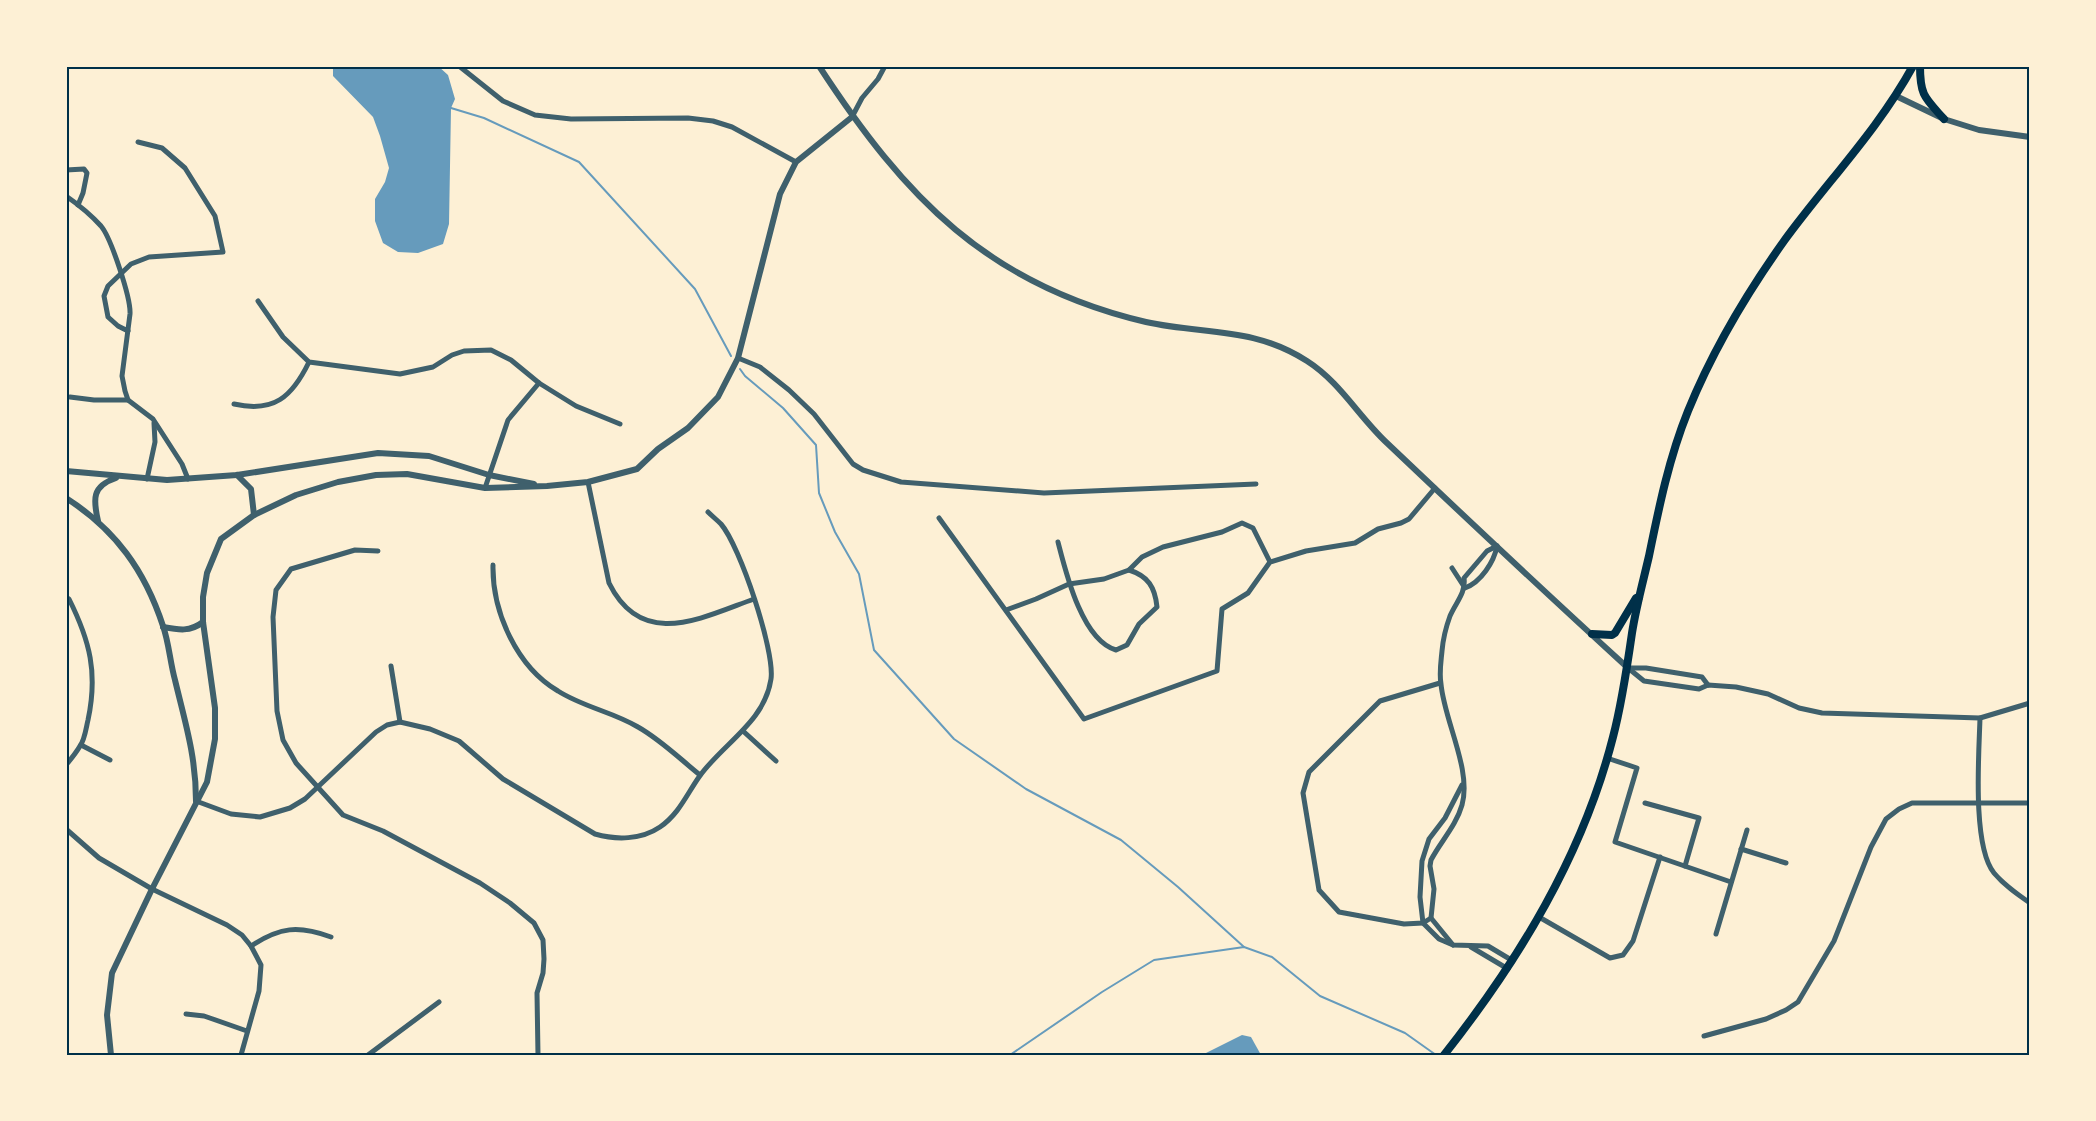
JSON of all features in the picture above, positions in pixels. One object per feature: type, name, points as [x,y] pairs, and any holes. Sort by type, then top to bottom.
[{"type":"main road","points":[[1444,1055],[1508,969],[1539,917],[1578,841],[1613,738],[1628,668],[1632,630],[1666,478],[1688,412],[1715,352],[1784,242],[1896,96],[1913,66]]},
{"type":"main road","points":[[1920,66],[1921,89],[1924,96],[1944,119]]},
{"type":"main road","points":[[1592,634],[1612,635],[1615,633],[1636,598],[1640,597]]},
{"type":"street","points":[[459,66],[503,101],[535,115],[571,119],[688,118],[713,121],[732,127],[796,162]]},
{"type":"street","points":[[819,66],[852,117],[914,193],[951,227],[990,257],[1055,293],[1113,314],[1161,325],[1240,334],[1264,340],[1309,362],[1330,379],[1384,440],[1644,681],[1699,689],[1708,685],[1736,687],[1768,694],[1799,708],[1822,713],[1980,718],[2030,703]]},
{"type":"street","points":[[111,1055],[107,1015],[112,973],[207,782],[215,739],[215,708],[203,622],[204,585],[210,561],[220,538],[254,514],[296,495],[376,475],[407,474],[485,488],[588,482],[637,469],[658,449],[688,428],[718,397],[738,358],[780,194],[796,162],[852,117],[862,98],[878,79],[885,66]]},
{"type":"street","points":[[1896,96],[1944,119],[1979,130],[2030,137]]},
{"type":"street","points":[[128,331],[108,317],[104,296],[108,286],[131,264],[149,257],[223,252],[215,216],[184,168],[162,148],[138,142]]},
{"type":"street","points":[[66,170],[84,169],[87,173],[78,205]]},
{"type":"street","points":[[66,196],[103,228],[122,275],[130,304],[122,376],[128,400]]},
{"type":"street","points":[[258,301],[283,337],[309,362],[400,374],[433,367],[446,358],[464,351],[491,350],[511,360],[539,383],[576,406],[620,424]]},
{"type":"street","points":[[738,358],[760,367],[789,390],[814,414],[853,464],[863,470],[901,482],[1044,493],[1256,484]]},
{"type":"street","points":[[234,404],[250,408],[263,406],[283,398],[301,379],[309,362]]},
{"type":"street","points":[[485,488],[508,420],[539,383]]},
{"type":"street","points":[[70,397],[128,400],[140,408],[154,421],[182,464],[188,478]]},
{"type":"street","points":[[147,479],[155,442],[154,421]]},
{"type":"street","points":[[66,471],[147,479],[188,478],[237,475],[378,453],[429,456],[489,475],[547,486]]},
{"type":"street","points":[[237,475],[250,489],[254,514]]},
{"type":"street","points":[[98,521],[94,504],[99,487],[119,477]]},
{"type":"street","points":[[588,482],[609,583],[614,593],[630,611],[648,621],[674,624],[704,617],[754,599]]},
{"type":"street","points":[[939,518],[1084,719],[1217,671],[1222,609],[1248,593],[1270,562],[1306,551],[1355,543],[1378,529],[1401,524],[1435,488]]},
{"type":"street","points":[[66,498],[98,521],[127,551],[148,590],[163,627],[192,748],[196,801]]},
{"type":"street","points":[[196,801],[231,814],[260,816],[290,808],[305,799],[376,732],[387,725],[399,722],[430,729],[459,741],[503,779],[595,834],[631,838],[660,827],[678,810],[700,775],[742,731],[762,705],[771,680],[771,658],[754,599],[734,546],[722,525],[708,512]]},
{"type":"street","points":[[1006,610],[1036,600],[1069,584],[1104,579],[1129,570],[1142,557],[1163,547],[1222,532],[1242,523],[1253,528],[1270,562]]},
{"type":"street","points":[[1058,542],[1069,584],[1084,616],[1105,647],[1116,650],[1127,645],[1139,624],[1157,607],[1150,584],[1142,574],[1129,570]]},
{"type":"street","points":[[1453,945],[1431,918],[1434,889],[1431,860],[1452,830],[1464,795],[1464,771],[1440,683],[1443,638],[1450,616],[1465,588],[1464,578],[1487,551],[1497,546]]},
{"type":"street","points":[[1465,588],[1473,585],[1494,559],[1497,546]]},
{"type":"street","points":[[378,551],[355,550],[291,569],[276,590],[273,617],[277,711],[283,740],[296,763],[343,815],[383,831],[480,883],[534,923],[543,940],[544,950],[543,973],[537,993],[538,1055]]},
{"type":"street","points":[[1475,564],[1484,571]]},
{"type":"street","points":[[493,565],[495,593],[504,620],[513,643],[529,667],[556,691],[637,726],[655,737],[700,775]]},
{"type":"street","points":[[1452,568],[1465,588]]},
{"type":"street","points":[[66,597],[83,627],[93,669],[93,694],[81,745],[66,765]]},
{"type":"street","points":[[163,627],[177,630],[193,629],[203,622]]},
{"type":"street","points":[[391,666],[399,722]]},
{"type":"street","points":[[1628,668],[1649,668],[1702,677],[1708,685]]},
{"type":"street","points":[[1431,918],[1423,923],[1404,924],[1339,912],[1319,890],[1303,793],[1310,772],[1380,701],[1440,683]]},
{"type":"street","points":[[1980,718],[1978,804],[1985,854],[1993,872],[2011,890],[2030,903]]},
{"type":"street","points":[[742,731],[776,761]]},
{"type":"street","points":[[81,745],[110,760]]},
{"type":"street","points":[[1607,758],[1637,768],[1615,842],[1731,882]]},
{"type":"street","points":[[1463,783],[1445,818],[1429,838],[1422,861],[1420,897],[1423,923],[1439,939],[1453,945],[1488,946],[1513,961]]},
{"type":"street","points":[[1646,803],[1700,818],[1685,866]]},
{"type":"street","points":[[1704,1036],[1766,1019],[1798,1002],[1834,941],[1871,847],[1886,819],[1899,809],[1912,803],[2030,803]]},
{"type":"street","points":[[66,828],[99,858],[152,889],[227,925],[242,935],[251,946],[261,965],[260,991],[241,1055]]},
{"type":"street","points":[[1716,934],[1747,830]]},
{"type":"street","points":[[1741,849],[1786,863]]},
{"type":"street","points":[[1539,917],[1610,958],[1623,955],[1633,941],[1660,857]]},
{"type":"street","points":[[2030,916],[2030,973]]},
{"type":"street","points":[[251,946],[264,937],[284,929],[306,930],[331,936]]},
{"type":"street","points":[[1470,946],[1508,969]]},
{"type":"street","points":[[368,1055],[439,1002]]},
{"type":"street","points":[[186,1014],[204,1016],[247,1031]]},
{"type":"water","points":[[333,66],[438,66],[448,75],[455,99],[451,108],[449,224],[443,244],[418,253],[398,252],[383,243],[375,221],[375,199],[385,182],[389,168],[380,136],[373,117],[333,76]]},
{"type":"water","points":[[1242,1035],[1251,1037],[1261,1055],[1202,1055]]},
{"type":"waterway","points":[[451,108],[484,118],[579,162],[695,289],[731,356]]},
{"type":"waterway","points":[[740,369],[745,376],[783,408],[816,445],[819,493],[835,532],[859,574],[874,650],[954,739],[1026,789],[1121,840],[1178,887],[1244,947]]},
{"type":"waterway","points":[[1010,1055],[1102,992],[1154,960],[1244,947],[1272,957],[1320,996],[1405,1033],[1436,1055]]}]
